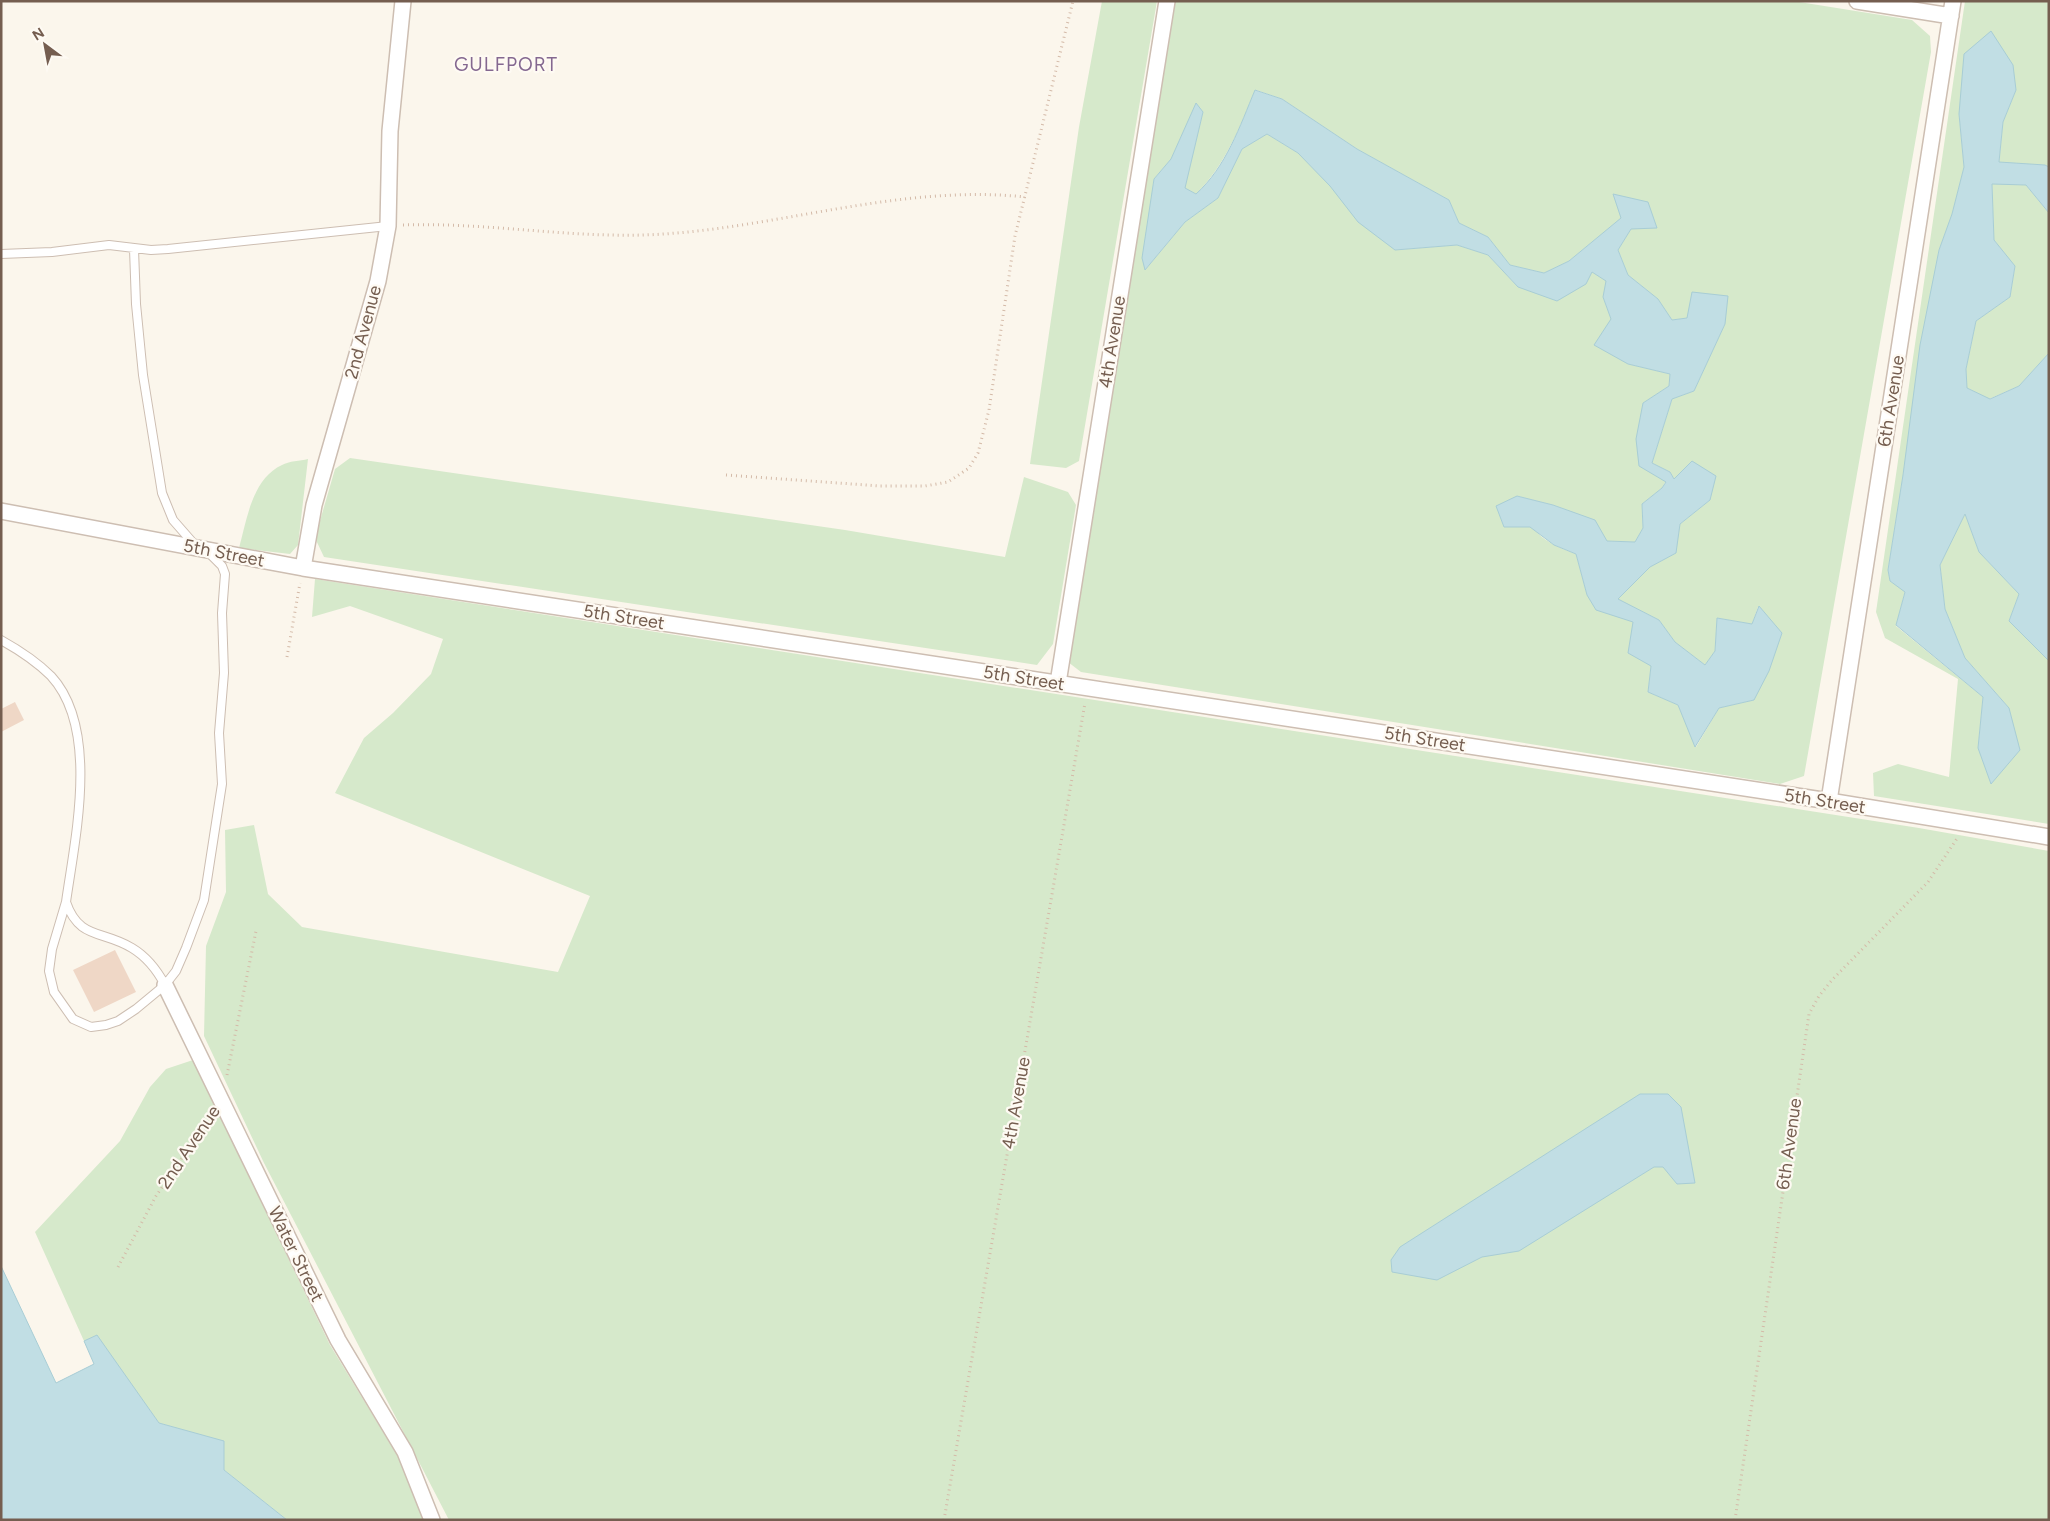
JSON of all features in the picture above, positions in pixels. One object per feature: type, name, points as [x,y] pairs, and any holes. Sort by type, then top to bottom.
[{"type":"street","name":"2nd Avenue","points":[[303,568],[314,506],[378,281],[388,226],[390,131],[403,1]]},
{"type":"street","name":"4th Avenue","points":[[1058,683],[1167,1]]},
{"type":"street","points":[[1857,1],[1952,8]]},
{"type":"street","name":"6th Avenue","points":[[1829,801],[1952,8]]},
{"type":"street","name":"5th Street","points":[[1,511],[303,568],[1829,801],[2049,837]]},
{"type":"street","name":"Water Street","points":[[165,985],[338,1340],[406,1452],[432,1520]]},
{"type":"lane","points":[[1,254],[52,252],[109,245],[134,249],[168,249],[388,226]]},
{"type":"lane","points":[[1,640],[30,658],[52,677],[64,696],[74,721],[79,754],[80,802],[66,902],[52,949],[49,971],[54,992],[74,1020],[90,1027],[106,1026],[118,1021],[136,1009],[165,985],[176,971],[204,900],[222,790],[219,732],[224,673],[222,613],[225,574],[215,557],[188,540],[173,520],[162,493],[143,375],[136,304],[134,249]]},
{"type":"lane","points":[[66,902],[70,914],[79,926],[133,948],[157,970],[165,985]]},
{"type":"path","points":[[726,476],[880,486],[924,486],[948,482],[969,468],[978,453],[989,410],[1015,236],[1072,1]]},
{"type":"path","points":[[388,226],[451,224],[611,236],[666,234],[905,200],[964,195],[1025,196]]},
{"type":"path","points":[[287,657],[303,568]]},
{"type":"path","name":"4th Avenue","points":[[944,1520],[1087,687]]},
{"type":"path","name":"6th Avenue","points":[[1735,1520],[1809,1014],[1819,996],[1832,980],[1928,882],[1947,856],[1966,823]]},
{"type":"path","name":"2nd Avenue","points":[[118,1267],[156,1196],[222,1100],[256,931]]},
{"type":"green space","points":[[1102,1],[1157,1],[1079,461],[1066,468],[1030,464],[1079,127]]},
{"type":"green space","points":[[1175,1],[1793,1],[1912,20],[1930,36],[1931,52],[1804,776],[1780,784],[1081,672],[1068,662]],"holes":[[[1256,90],[1282,99],[1357,149],[1449,200],[1459,223],[1488,237],[1510,265],[1544,273],[1569,261],[1622,218],[1614,194],[1631,229],[1618,250],[1628,275],[1658,299],[1672,320],[1687,318],[1725,324],[1694,391],[1672,399],[1652,463],[1670,472],[1674,479],[1710,500],[1680,524],[1675,553],[1650,567],[1617,599],[1659,620],[1675,642],[1705,665],[1715,651],[1717,618],[1752,624],[1758,607],[1754,700],[1719,708],[1696,747],[1678,705],[1648,692],[1651,666],[1633,622],[1587,595],[1576,554],[1553,544],[1538,534],[1517,496],[1572,512],[1607,541],[1635,542],[1643,528],[1642,504],[1662,488],[1666,481],[1639,465],[1643,403],[1669,386],[1670,374],[1628,364],[1603,297],[1607,281],[1592,272],[1518,287],[1488,255],[1457,245],[1395,250],[1298,153],[1267,134],[1242,149],[1218,198],[1185,222],[1145,270],[1154,179],[1171,159],[1196,104],[1203,112],[1184,188],[1196,194],[1224,158]]]},
{"type":"green space","points":[[1965,1],[2049,1],[2049,167],[2045,165],[1999,163],[2003,122],[2016,90],[1959,114],[1964,167],[1952,215],[1939,250],[1888,570],[1890,581],[1905,591],[1896,626],[1983,697],[1978,748],[2009,708],[1965,658],[1945,609],[1940,565],[1965,514],[1979,552],[2019,594],[2009,621],[2049,661],[2049,824],[1874,796],[1873,773],[1898,764],[1949,777],[1958,679],[1885,638],[1876,612]]},
{"type":"green space","points":[[1992,183],[2026,185],[2049,213],[2049,353],[2019,386],[1989,399],[1967,388],[1966,369],[1976,321],[2010,297],[2015,267],[1994,240]]},
{"type":"green space","points":[[350,458],[845,530],[1005,557],[1024,477],[1068,492],[1076,505],[1053,644],[1037,665],[324,557],[315,538],[335,469]]},
{"type":"green space","points":[[308,459],[298,545],[290,554],[239,548],[252,501],[264,480],[272,471],[285,464]]},
{"type":"green space","points":[[315,579],[1919,828],[2049,851],[2049,1520],[449,1520],[264,1163],[204,1036],[206,946],[226,892],[225,830],[254,825],[268,894],[302,927],[558,972],[590,896],[335,793],[364,738],[393,713],[431,674],[443,639],[350,606],[312,617]]},
{"type":"green space","points":[[193,1060],[330,1345],[413,1481],[426,1520],[287,1520],[224,1470],[224,1442],[159,1423],[97,1336],[84,1341],[35,1232],[120,1141],[150,1087],[166,1069]]},
{"type":"water","points":[[1991,31],[2013,65],[2016,90],[2003,122],[1999,162],[2045,165],[2049,167],[2049,213],[2026,185],[1992,184],[1994,240],[2015,266],[2010,297],[1976,321],[1966,369],[1967,388],[1990,399],[2019,386],[2049,353],[2049,661],[2009,621],[2019,594],[1979,552],[1965,514],[1940,565],[1945,609],[1965,658],[2009,708],[2020,750],[1991,784],[1978,748],[1983,697],[1896,625],[1905,592],[1890,581],[1888,570],[1920,345],[1939,250],[1952,214],[1964,167],[1959,114],[1964,54]]},
{"type":"water","points":[[1255,90],[1282,99],[1357,149],[1449,200],[1459,223],[1488,237],[1510,265],[1544,273],[1569,261],[1621,218],[1613,194],[1648,202],[1657,228],[1631,229],[1618,250],[1628,275],[1658,299],[1672,320],[1687,318],[1692,292],[1728,296],[1725,324],[1694,391],[1672,399],[1652,463],[1670,472],[1674,479],[1692,461],[1716,476],[1710,500],[1680,524],[1676,553],[1650,567],[1618,599],[1659,620],[1675,642],[1705,665],[1715,651],[1717,618],[1752,624],[1759,606],[1782,633],[1769,671],[1754,700],[1719,708],[1695,747],[1678,705],[1648,692],[1651,666],[1628,653],[1633,622],[1596,610],[1587,595],[1576,554],[1554,545],[1530,527],[1504,527],[1496,506],[1517,496],[1553,505],[1595,520],[1607,541],[1635,542],[1643,528],[1642,504],[1662,488],[1666,482],[1639,466],[1636,439],[1643,403],[1669,386],[1670,374],[1628,364],[1594,345],[1611,319],[1603,297],[1606,281],[1592,272],[1586,284],[1557,301],[1518,287],[1488,255],[1457,245],[1395,250],[1358,222],[1330,186],[1298,153],[1267,134],[1242,149],[1218,198],[1185,222],[1145,270],[1142,258],[1154,179],[1171,159],[1196,103],[1203,112],[1185,188],[1196,194],[1207,183],[1224,159],[1238,132]]},
{"type":"water","points":[[1640,1094],[1668,1094],[1681,1107],[1695,1183],[1677,1184],[1663,1167],[1654,1167],[1519,1251],[1482,1257],[1437,1280],[1392,1272],[1391,1260],[1400,1247]]},
{"type":"water","points":[[1,1266],[56,1383],[94,1364],[84,1341],[97,1335],[159,1423],[224,1441],[224,1470],[287,1520],[1,1520]]},
{"type":"building","points":[[15,702],[24,720],[1,732],[1,709]]},
{"type":"building","points":[[115,950],[136,992],[94,1012],[73,970]]},
{"type":"district","name":"GULFPORT","points":[[506,64]]}]
